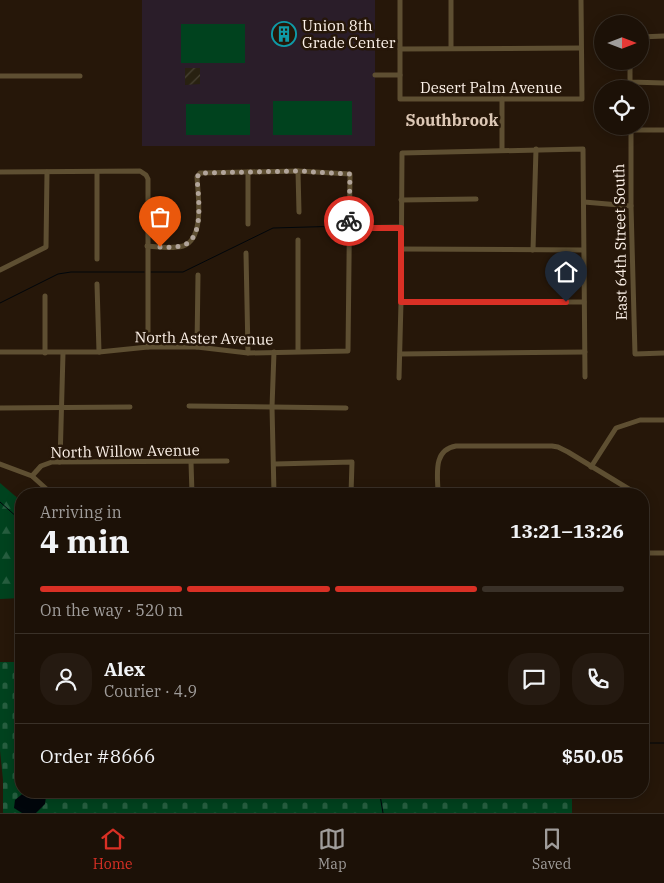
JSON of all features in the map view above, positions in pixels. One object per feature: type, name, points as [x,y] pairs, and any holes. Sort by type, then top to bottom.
[{"type":"street","points":[[375,75],[400,75],[400,0]]},
{"type":"street","points":[[451,0],[451,48]]},
{"type":"street","points":[[400,49],[581,48],[581,0]]},
{"type":"street","points":[[649,37],[664,36]]},
{"type":"street","name":"Desert Palm Avenue","points":[[400,75],[400,99],[582,99],[581,48]]},
{"type":"street","points":[[630,70],[630,82],[664,83]]},
{"type":"street","points":[[0,76],[80,76]]},
{"type":"street","points":[[502,99],[502,150]]},
{"type":"street","name":"East 64th Street South","points":[[664,130],[631,130],[635,354],[664,353]]},
{"type":"street","points":[[533,250],[536,149]]},
{"type":"street","points":[[399,378],[402,153],[536,149],[583,149],[585,377]]},
{"type":"street","points":[[0,172],[140,171],[145,173],[148,179],[148,347]]},
{"type":"street","points":[[147,246],[174,247],[185,245],[196,232],[198,221],[197,177],[200,173],[298,171],[350,174],[349,228],[401,228]]},
{"type":"street","points":[[298,171],[299,212]]},
{"type":"street","points":[[0,268],[46,247],[47,172]]},
{"type":"street","points":[[97,172],[97,259]]},
{"type":"street","points":[[248,172],[248,224]]},
{"type":"street","points":[[401,200],[476,199]]},
{"type":"street","points":[[584,202],[631,206]]},
{"type":"street","name":"North Aster Avenue","points":[[0,352],[99,352],[148,347],[197,347],[248,353],[348,351],[349,228]]},
{"type":"street","points":[[298,240],[298,351]]},
{"type":"street","points":[[401,249],[583,250]]},
{"type":"street","points":[[246,253],[248,353]]},
{"type":"street","points":[[197,347],[198,276]]},
{"type":"street","points":[[97,284],[99,352]]},
{"type":"street","points":[[45,296],[46,353]]},
{"type":"street","points":[[401,302],[584,302]]},
{"type":"street","points":[[274,352],[272,407],[274,488]]},
{"type":"street","points":[[400,354],[585,352]]},
{"type":"street","points":[[60,462],[64,353]]},
{"type":"street","points":[[189,406],[346,408]]},
{"type":"street","points":[[0,408],[130,407]]},
{"type":"street","points":[[591,467],[616,428],[640,420],[664,420]]},
{"type":"street","points":[[438,488],[439,458],[443,451],[450,447],[552,446],[558,447],[627,488]]},
{"type":"street","name":"North Willow Avenue","points":[[32,476],[41,466],[52,462],[226,461]]},
{"type":"street","points":[[190,462],[192,488]]},
{"type":"street","points":[[275,464],[352,462],[351,488]]},
{"type":"street","points":[[0,464],[32,476],[45,488]]},
{"type":"street","points":[[649,553],[664,553]]},
{"type":"shaded area","points":[[142,0],[375,0],[375,146],[142,146]],"holes":[[[185,68],[200,68],[200,84],[185,85]]]},
{"type":"shaded area","points":[[185,68],[200,68],[200,85],[185,85]]},
{"type":"shaded area","points":[[17,798],[46,798],[45,804],[36,813],[22,813],[14,808],[15,800]]},
{"type":"green space","points":[[181,24],[245,24],[245,63],[181,63]]},
{"type":"green space","points":[[273,101],[352,101],[352,135],[273,135]]},
{"type":"green space","points":[[186,104],[250,104],[250,135],[186,135]]},
{"type":"green space","points":[[0,483],[15,496],[15,598],[0,599]]},
{"type":"green space","points":[[0,662],[15,662],[15,798],[572,798],[572,813],[3,813],[3,780],[0,750]]},
{"type":"waterway","points":[[151,272],[183,272],[273,228],[344,226]]},
{"type":"waterway","points":[[0,303],[58,274],[71,272],[144,272]]},
{"type":"waterway","points":[[0,502],[15,515]]},
{"type":"waterway","points":[[649,743],[664,743]]},
{"type":"waterway","points":[[380,798],[383,813]]},
{"type":"way so far","points":[[160,247],[185,245],[196,232],[198,221],[197,177],[200,173],[298,171],[350,174],[349,221]]},
{"type":"place","name":"Union 8th Grade Center","points":[[284,34]]},
{"type":"district","name":"Southbrook","points":[[452,120]]},
{"type":"route","points":[[349,221],[349,228],[401,228],[401,302],[566,302]]}]
